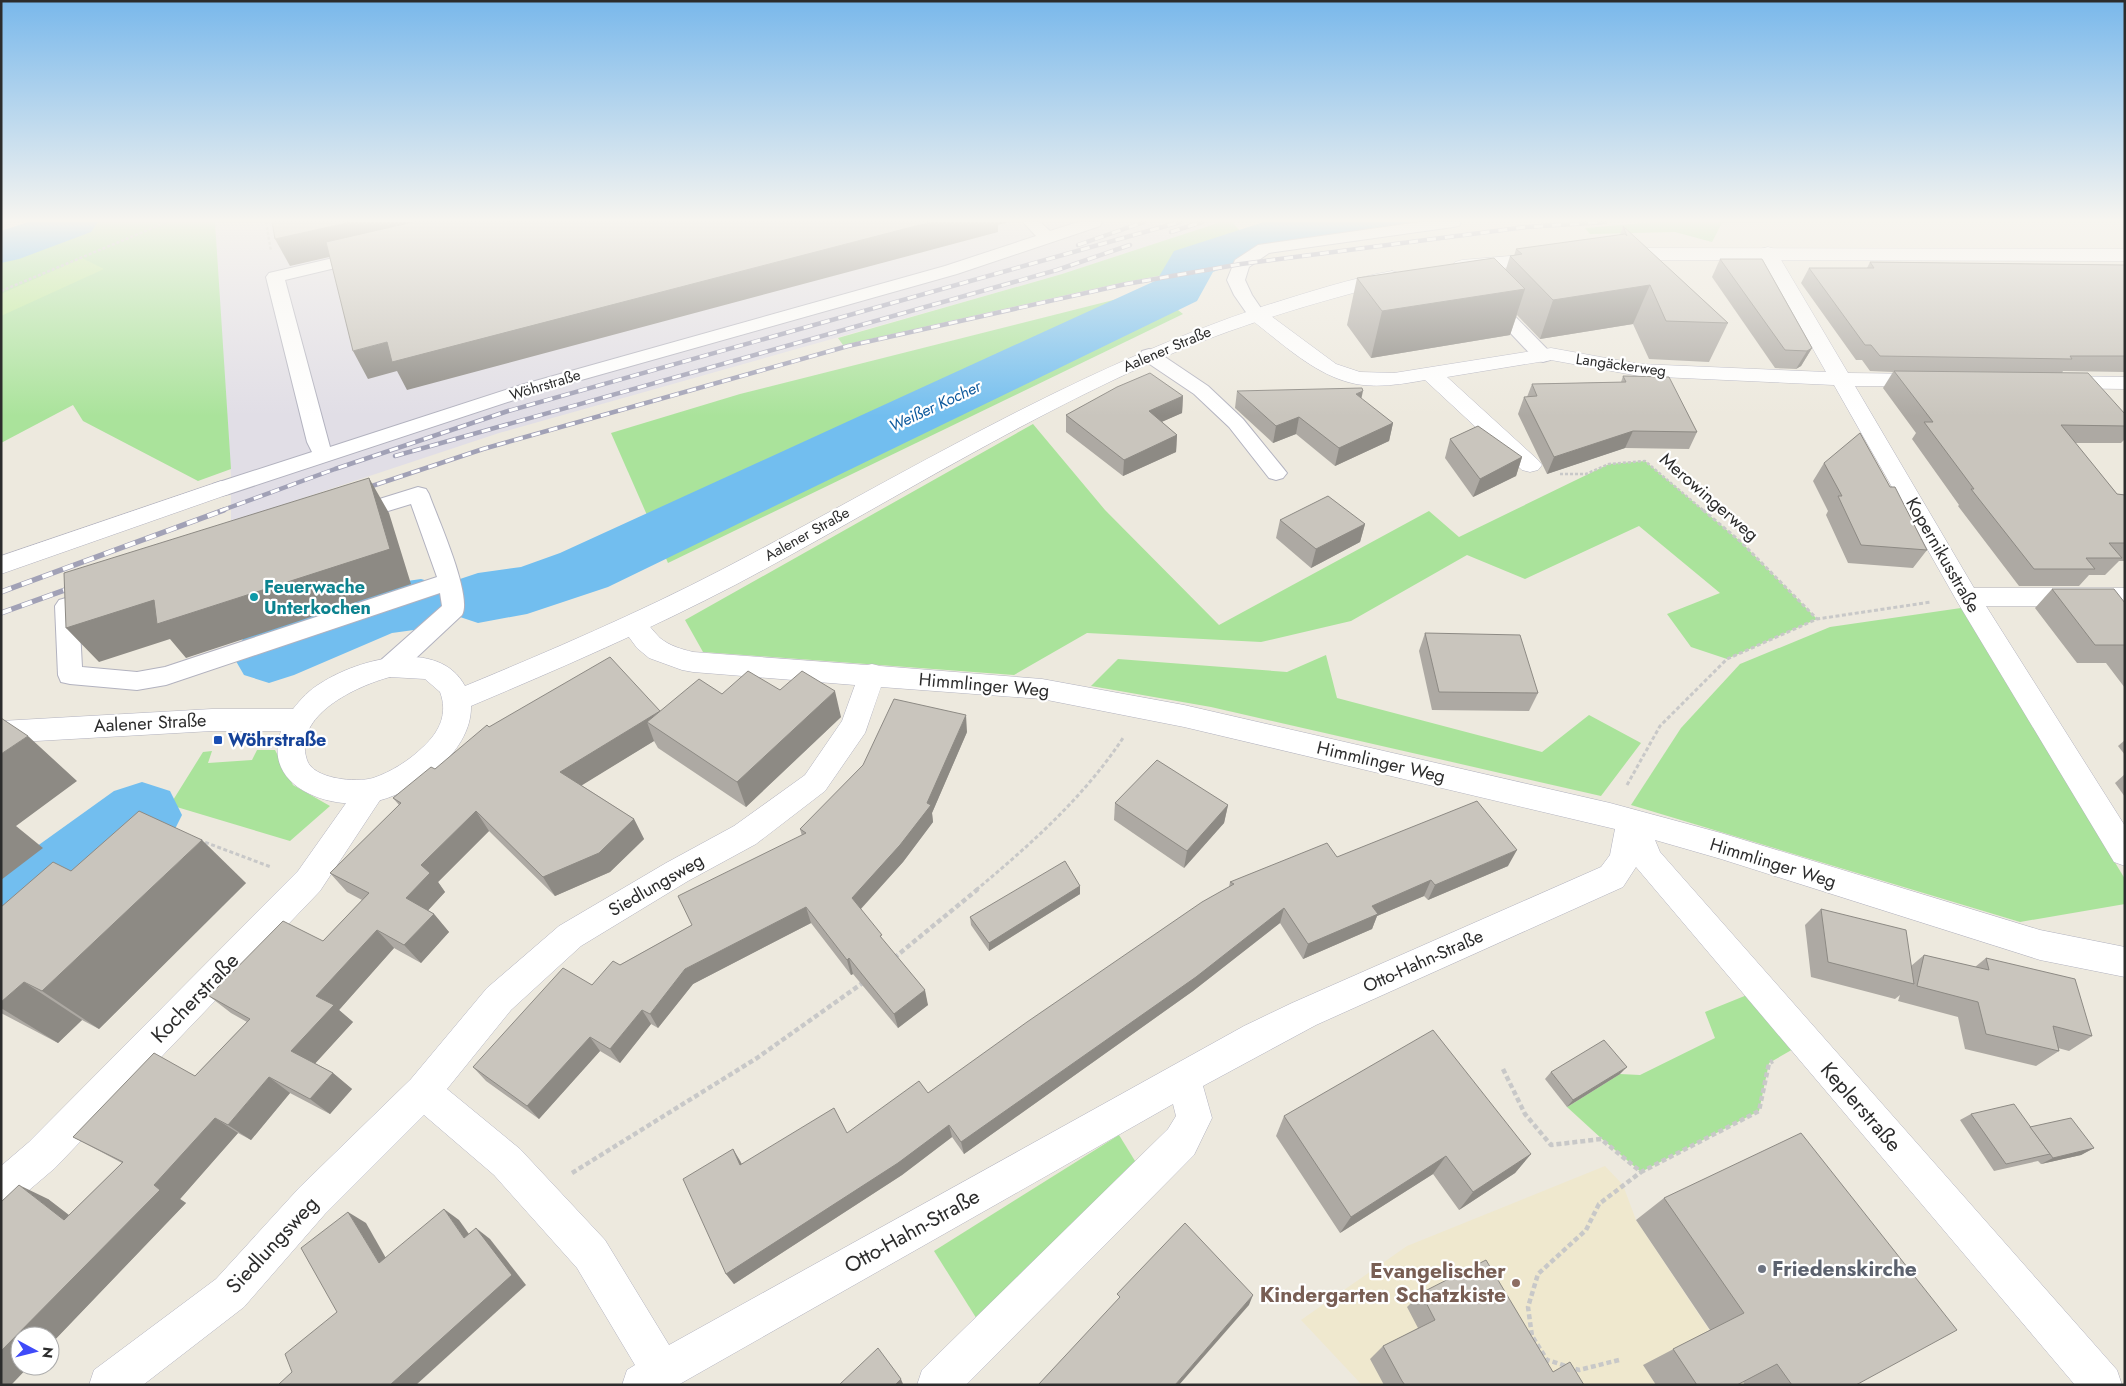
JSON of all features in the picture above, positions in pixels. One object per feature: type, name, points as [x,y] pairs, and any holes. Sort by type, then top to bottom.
[{"type":"street","name":"Aalener Straße","points":[[458,700],[633,625],[729,576],[1052,400],[1149,355],[1256,314],[1351,287]]},
{"type":"street","name":"Kopernikusstraße","points":[[1788,287],[1967,597],[2125,853]]},
{"type":"street","name":"Langäckerweg","points":[[1256,314],[1329,368],[1358,378],[1394,379],[1551,354],[1639,370],[1841,379],[1949,380]]},
{"type":"street","points":[[1432,374],[1530,465]]},
{"type":"street","points":[[2037,382],[2125,383]]},
{"type":"street","name":"Wöhrstraße","points":[[1,565],[220,489]]},
{"type":"street","points":[[1967,597],[2125,597]]},
{"type":"street","name":"Himmlinger Weg","points":[[633,625],[650,646],[669,657],[694,662],[872,674],[1042,689],[1184,716],[1621,818],[1721,846],[2040,944],[2125,962]]},
{"type":"street","points":[[390,667],[415,667],[435,672],[451,684],[458,700],[457,720],[447,740],[428,760],[403,776],[371,791],[345,791],[319,787],[301,777],[291,760],[291,741],[299,720],[316,702],[338,685],[364,673],[390,667]]},
{"type":"street","name":"Siedlungsweg","points":[[109,1385],[230,1292],[312,1201],[423,1091],[499,999],[570,936],[677,872],[745,835],[816,783],[855,725],[872,674]]},
{"type":"street","name":"Aalener Straße","points":[[1,732],[212,720],[299,720]]},
{"type":"street","name":"Kocherstraße","points":[[1,1190],[42,1155],[309,881],[371,791]]},
{"type":"street","name":"Keplerstraße","points":[[1621,818],[1648,860],[2102,1385]]},
{"type":"street","name":"Otto-Hahn-Straße","points":[[652,1378],[1256,1038],[1304,1014],[1612,877],[1624,860],[1621,818]]},
{"type":"street","points":[[937,1385],[1181,1142],[1194,1118],[1184,1079]]},
{"type":"street","points":[[423,1091],[507,1162],[591,1254],[652,1378]]},
{"type":"lane","points":[[278,287],[317,442],[324,456]]},
{"type":"lane","name":"Wöhrstraße","points":[[220,489],[528,389],[892,287]]},
{"type":"lane","points":[[1239,287],[1256,314]]},
{"type":"lane","points":[[1474,287],[1543,356]]},
{"type":"lane","points":[[1149,355],[1208,397],[1236,423],[1276,473]]},
{"type":"lane","points":[[333,521],[418,494],[450,581],[454,609],[390,667]]},
{"type":"lane","points":[[96,597],[67,606],[70,674],[137,681],[166,676],[450,581]]},
{"type":"path","name":"Merowingerweg","points":[[1530,465],[1545,475],[1586,474],[1609,464],[1645,461],[1741,542],[1817,619]]},
{"type":"path","points":[[1621,818],[1660,726],[1727,659],[1817,619],[1967,597]]},
{"type":"path","points":[[888,962],[1029,846],[1108,762],[1142,708]]},
{"type":"path","points":[[190,836],[309,881]]},
{"type":"path","points":[[537,1195],[726,1078],[828,1010],[866,980]]},
{"type":"path","points":[[1619,1360],[1579,1370],[1547,1360],[1532,1336],[1528,1307],[1538,1274],[1586,1230],[1599,1204],[1642,1172],[1759,1111],[1769,1063],[1805,1042]]},
{"type":"path","points":[[1503,1069],[1525,1114],[1551,1144],[1602,1139],[1642,1172]]},
{"type":"shaded area","points":[[218,287],[1017,287],[499,433],[231,522],[231,475]]},
{"type":"shaded area","name":"Evangelischer Kindergarten Schatzkiste","points":[[1605,1166],[1623,1185],[1636,1220],[1746,1385],[1362,1385],[1301,1320],[1407,1246]]},
{"type":"green space","points":[[1,287],[219,287],[231,469],[198,481],[83,421],[73,405],[1,443]]},
{"type":"green space","points":[[17,287],[65,287],[1,316],[1,294]]},
{"type":"green space","points":[[1018,287],[1104,287],[843,345],[838,338]]},
{"type":"green space","points":[[1153,290],[1183,314],[668,563],[611,433],[740,394]]},
{"type":"green space","points":[[1033,424],[1105,510],[1219,625],[1429,511],[1459,537],[1609,464],[1645,461],[1741,542],[1817,619],[1727,659],[1691,647],[1667,614],[1720,593],[1639,526],[1525,579],[1467,555],[1351,621],[1261,642],[1087,633],[1014,675],[703,652],[685,620]]},
{"type":"green space","points":[[1961,608],[2125,879],[2125,904],[2020,922],[1631,805],[1681,728],[1740,664],[1830,627]]},
{"type":"green space","points":[[1326,655],[1337,698],[1542,752],[1589,715],[1641,743],[1601,796],[1211,707],[1091,686],[1118,659],[1287,672]]},
{"type":"green space","points":[[257,750],[275,750],[293,785],[330,806],[290,841],[170,805],[203,752],[212,751],[208,763],[252,760]]},
{"type":"green space","points":[[1747,995],[1795,1048],[1769,1063],[1759,1111],[1641,1172],[1567,1107],[1620,1074],[1640,1075],[1715,1038],[1705,1012]]},
{"type":"green space","points":[[1119,1135],[1140,1169],[980,1324],[934,1251]]},
{"type":"building","points":[[337,287],[682,287],[392,362],[387,342],[353,351]]},
{"type":"building","points":[[1364,287],[1523,287],[1525,289],[1382,311]]},
{"type":"building","points":[[1540,287],[1639,287],[1553,300]]},
{"type":"building","points":[[1651,287],[1689,287],[1728,323],[1666,321]]},
{"type":"building","points":[[1740,287],[1778,287],[1812,348],[1807,351],[1785,350]]},
{"type":"building","points":[[1823,287],[2125,287],[2125,356],[2070,356],[2072,359],[1880,356],[1871,345],[1865,345]]},
{"type":"building","points":[[1894,371],[2088,373],[2125,414],[2125,426],[2061,425],[2117,494],[2125,495],[2125,543],[2109,543],[2122,558],[2086,558],[2095,569],[2034,569],[1971,489],[1974,489],[1924,422],[1933,422]]},
{"type":"building","points":[[1150,373],[1183,396],[1149,411],[1177,435],[1124,460],[1066,415],[1117,387]]},
{"type":"building","points":[[1623,376],[1669,377],[1697,432],[1633,431],[1554,457],[1524,397],[1537,396],[1532,384],[1626,382]]},
{"type":"building","points":[[1362,388],[1363,391],[1356,394],[1393,423],[1339,448],[1299,417],[1276,426],[1237,391]]},
{"type":"building","points":[[1478,426],[1522,457],[1480,479],[1450,439]]},
{"type":"building","points":[[1860,433],[1890,487],[1895,487],[1927,550],[1861,545],[1838,496],[1842,496],[1824,463]]},
{"type":"building","points":[[369,478],[390,549],[157,624],[154,600],[66,628],[64,573]]},
{"type":"building","points":[[1328,496],[1365,524],[1316,549],[1280,520]]},
{"type":"building","points":[[2052,589],[2114,589],[2125,603],[2125,645],[2095,645]]},
{"type":"building","points":[[1425,633],[1520,635],[1538,693],[1439,692]]},
{"type":"building","points":[[610,657],[660,711],[560,772],[634,819],[599,853],[543,877],[476,811],[421,865],[430,873],[406,898],[434,914],[404,945],[377,930],[316,996],[334,1005],[291,1051],[333,1073],[310,1099],[269,1077],[228,1125],[215,1118],[154,1185],[160,1190],[26,1326],[10,1326],[10,1342],[1,1351],[1,1202],[19,1185],[64,1220],[123,1162],[73,1137],[154,1053],[195,1076],[250,1019],[209,996],[283,921],[323,941],[369,893],[330,873],[401,803],[393,798],[431,767],[435,769],[487,725],[489,727]]},
{"type":"building","points":[[748,671],[780,690],[802,671],[835,691],[737,782],[647,722],[699,679],[722,694]]},
{"type":"building","points":[[894,699],[966,715],[927,803],[931,805],[900,845],[852,898],[882,935],[880,936],[925,990],[894,1014],[849,958],[847,960],[806,907],[685,969],[650,1014],[642,1010],[610,1049],[590,1037],[527,1106],[473,1067],[563,968],[592,985],[613,961],[620,965],[692,925],[678,896],[806,833],[800,829],[863,765]]},
{"type":"building","points":[[1,718],[28,736],[1,754]]},
{"type":"building","points":[[1157,760],[1228,805],[1187,851],[1115,803]]},
{"type":"building","points":[[1477,801],[1517,850],[1435,885],[1431,880],[1372,906],[1378,914],[1308,944],[1284,908],[1196,977],[961,1142],[949,1125],[898,1163],[726,1274],[683,1179],[733,1149],[740,1165],[834,1108],[847,1133],[919,1081],[928,1093],[1027,1022],[1202,902],[1234,884],[1230,882],[1327,843],[1337,857]]},
{"type":"building","points":[[139,811],[202,840],[42,991],[24,982],[1,1002],[1,907],[53,862],[71,871]]},
{"type":"building","points":[[1065,861],[1080,886],[989,943],[970,917]]},
{"type":"building","points":[[1821,909],[1906,930],[1914,984],[1828,962]]},
{"type":"building","points":[[1924,955],[1989,970],[1986,958],[2075,979],[2092,1036],[2053,1026],[2059,1051],[1986,1034],[1978,1002],[1917,986]]},
{"type":"building","points":[[1433,1030],[1531,1154],[1473,1192],[1446,1156],[1351,1217],[1284,1116]]},
{"type":"building","points":[[1604,1040],[1627,1067],[1573,1100],[1551,1072]]},
{"type":"building","points":[[2014,1104],[2050,1154],[2006,1164],[1971,1114]]},
{"type":"building","points":[[2071,1118],[2094,1148],[2053,1158],[2030,1127]]},
{"type":"building","name":"Friedenskirche","points":[[1801,1133],[1957,1330],[1856,1385],[1792,1385],[1777,1364],[1737,1385],[1697,1385],[1673,1349],[1744,1313],[1664,1198]]},
{"type":"building","points":[[444,1209],[464,1238],[476,1228],[512,1275],[390,1385],[278,1385],[292,1372],[285,1354],[337,1312],[301,1248],[348,1212],[379,1263]]},
{"type":"building","points":[[1185,1223],[1253,1295],[1175,1385],[1038,1385],[1120,1297],[1117,1294]]},
{"type":"building","points":[[1486,1260],[1553,1372],[1570,1362],[1584,1385],[1405,1385],[1383,1346],[1435,1320],[1421,1293]]},
{"type":"building","points":[[878,1348],[901,1379],[895,1385],[839,1385]]},
{"type":"waterway","name":"Weißer Kocher","points":[[478,598],[527,590],[584,570],[1178,290],[1180,287]]},
{"type":"waterway","name":"Weißer Kocher","points":[[269,656],[380,610],[421,604]]},
{"type":"waterway","name":"Weißer Kocher","points":[[1,921],[142,815]]},
{"type":"railway","points":[[220,511],[335,469],[508,411],[950,287]]},
{"type":"railway","points":[[395,456],[998,287]]},
{"type":"railway","points":[[360,490],[483,449],[848,346],[1114,287]]},
{"type":"railway","points":[[1,592],[224,510]]},
{"type":"railway","points":[[1,613],[76,586]]},
{"type":"place","name":"Feuerwache Unterkochen","points":[[254,597]]},
{"type":"place","name":"Wöhrstraße","points":[[218,740]]},
{"type":"place","name":"Friedenskirche","points":[[1762,1269]]},
{"type":"place","name":"Evangelischer Kindergarten Schatzkiste","points":[[1516,1283]]}]
